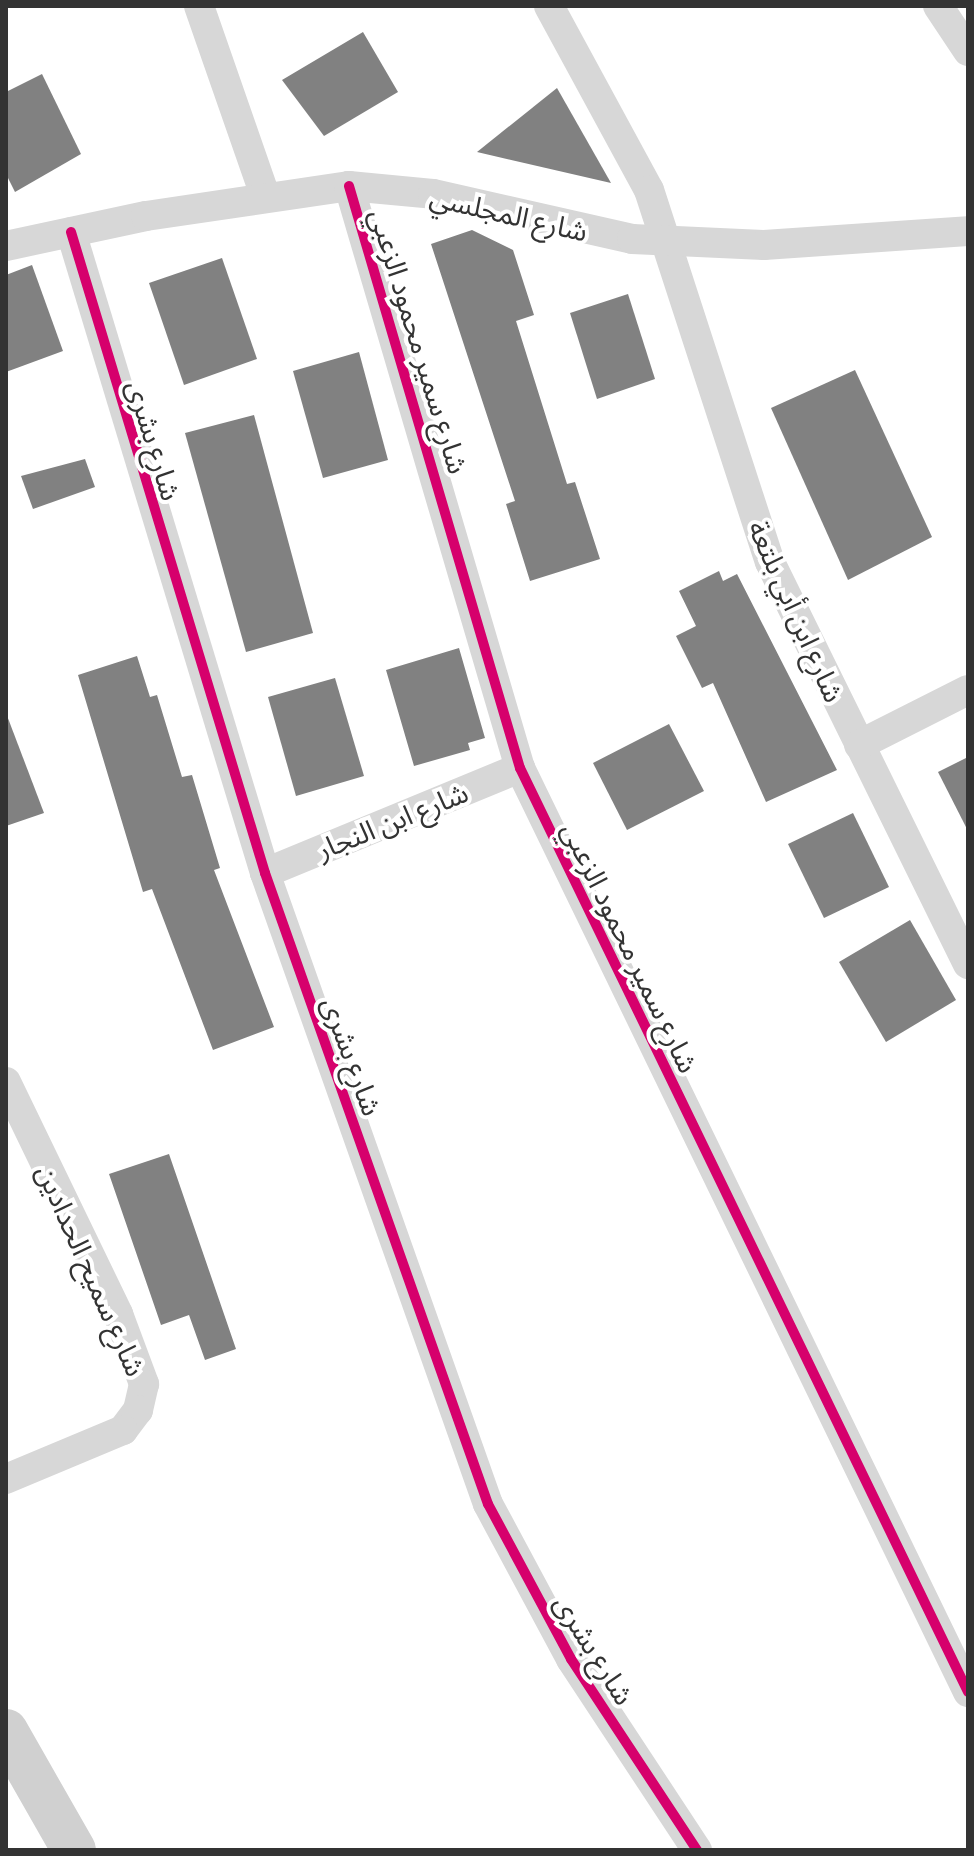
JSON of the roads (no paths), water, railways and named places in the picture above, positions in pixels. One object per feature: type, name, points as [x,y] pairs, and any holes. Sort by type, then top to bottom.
[{"type":"street","points":[[199,6],[265,195]]},
{"type":"street","name":"شارع ابن أبي بلتعة","points":[[549,6],[626,137],[666,241],[770,562],[968,964]]},
{"type":"street","points":[[938,6],[968,51]]},
{"type":"street","name":"شارع المجلسي","points":[[6,246],[265,195],[349,186],[433,194],[585,231],[666,241],[764,245],[968,231]]},
{"type":"street","name":"شارع سمير محمود الزعبي","points":[[349,186],[520,768],[968,1692]]},
{"type":"street","name":"شارع بشرى","points":[[71,232],[265,873],[488,1504],[571,1659],[697,1850]]},
{"type":"street","points":[[859,745],[968,690]]},
{"type":"street","name":"شارع ابن النجار","points":[[265,873],[520,768]]},
{"type":"street","name":"شارع سميح الحدادين","points":[[6,1082],[118,1314],[144,1384],[138,1410],[123,1430],[6,1479]]},
{"type":"street","points":[[6,1731],[74,1850]]}]
